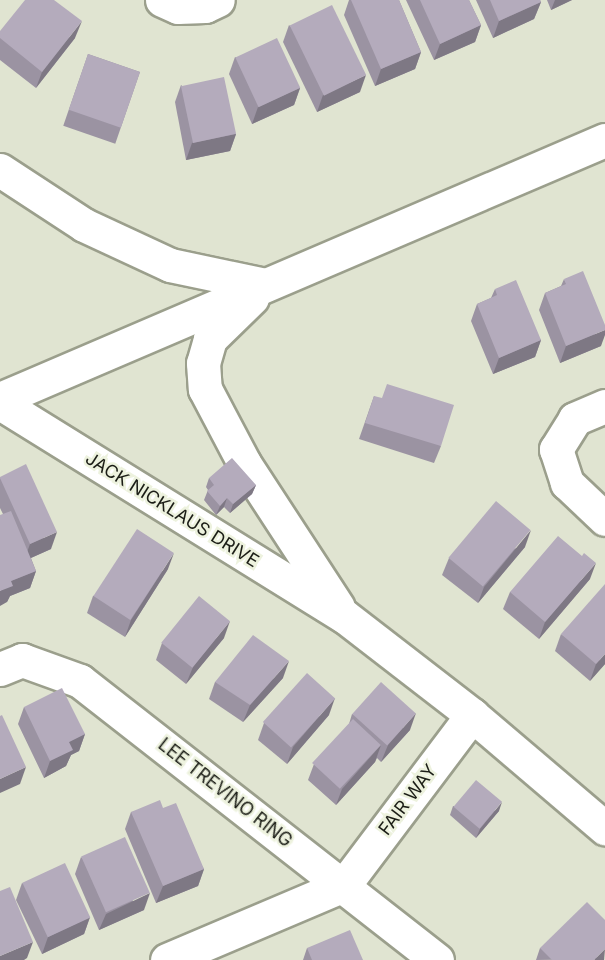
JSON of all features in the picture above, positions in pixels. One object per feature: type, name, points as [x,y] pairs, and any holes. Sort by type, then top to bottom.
[{"type":"street","points":[[162,0],[178,7],[205,6],[218,0]]},
{"type":"street","points":[[0,401],[605,140]]},
{"type":"street","points":[[5,180],[84,225],[170,265],[265,285]]},
{"type":"street","name":"JACK NICKLAUS DRIVE","points":[[265,285],[210,339],[203,363],[205,389],[244,463],[344,616]]},
{"type":"street","name":"JACK NICKLAUS DRIVE","points":[[0,401],[344,616],[472,715],[605,828]]},
{"type":"street","points":[[605,406],[575,418],[556,449],[567,483],[605,519]]},
{"type":"street","name":"LEE TREVINO RING","points":[[0,669],[22,660],[80,681],[344,885],[437,960]]},
{"type":"street","name":"FAIR WAY","points":[[344,885],[472,715]]},
{"type":"street","points":[[167,960],[344,885]]},
{"type":"building","points":[[25,0],[54,0],[82,21],[42,72],[0,38],[0,31]]},
{"type":"building","points":[[351,0],[399,0],[421,52],[381,69]]},
{"type":"building","points":[[420,0],[469,0],[481,25],[440,44]]},
{"type":"building","points":[[490,0],[540,0],[541,2],[499,21]]},
{"type":"building","points":[[332,5],[366,75],[324,96],[290,26]]},
{"type":"building","points":[[277,38],[300,88],[259,107],[235,57]]},
{"type":"building","points":[[88,54],[140,72],[121,128],[69,110]]},
{"type":"building","points":[[224,77],[236,134],[193,143],[181,86]]},
{"type":"building","points":[[583,271],[605,330],[566,346],[545,293],[566,284],[564,279]]},
{"type":"building","points":[[516,280],[541,340],[499,358],[477,304],[497,295],[495,289]]},
{"type":"building","points":[[387,384],[454,405],[441,446],[365,423],[374,396],[382,398]]},
{"type":"building","points":[[232,458],[256,485],[233,504],[227,498],[220,506],[207,491],[214,485],[209,478]]},
{"type":"building","points":[[26,464],[57,532],[30,544],[0,478]]},
{"type":"building","points":[[496,501],[530,530],[483,587],[448,558]]},
{"type":"building","points":[[11,511],[36,571],[11,581],[13,586],[0,591],[0,515]]},
{"type":"building","points":[[137,529],[174,553],[130,620],[93,596]]},
{"type":"building","points":[[558,536],[582,556],[584,553],[596,563],[545,622],[510,592]]},
{"type":"building","points":[[605,584],[605,654],[596,664],[561,634]]},
{"type":"building","points":[[199,596],[230,621],[192,668],[161,643]]},
{"type":"building","points":[[253,635],[289,661],[250,705],[215,682]]},
{"type":"building","points":[[307,673],[335,698],[291,747],[263,722]]},
{"type":"building","points":[[381,682],[416,713],[387,745],[352,714]]},
{"type":"building","points":[[62,688],[85,734],[69,742],[73,750],[50,761],[24,707]]},
{"type":"building","points":[[2,715],[26,767],[0,779],[0,716]]},
{"type":"building","points":[[353,719],[381,745],[340,789],[312,763]]},
{"type":"building","points":[[476,780],[502,802],[480,829],[454,807]]},
{"type":"building","points":[[160,800],[163,808],[176,803],[204,869],[163,886],[131,812]]},
{"type":"building","points":[[125,837],[150,893],[106,912],[81,857]]},
{"type":"building","points":[[65,863],[90,917],[48,937],[22,883]]},
{"type":"building","points":[[10,887],[33,942],[0,956],[0,891]]},
{"type":"building","points":[[587,902],[605,920],[605,949],[594,960],[552,960],[540,948]]},
{"type":"building","points":[[350,930],[363,960],[312,960],[307,948]]}]
